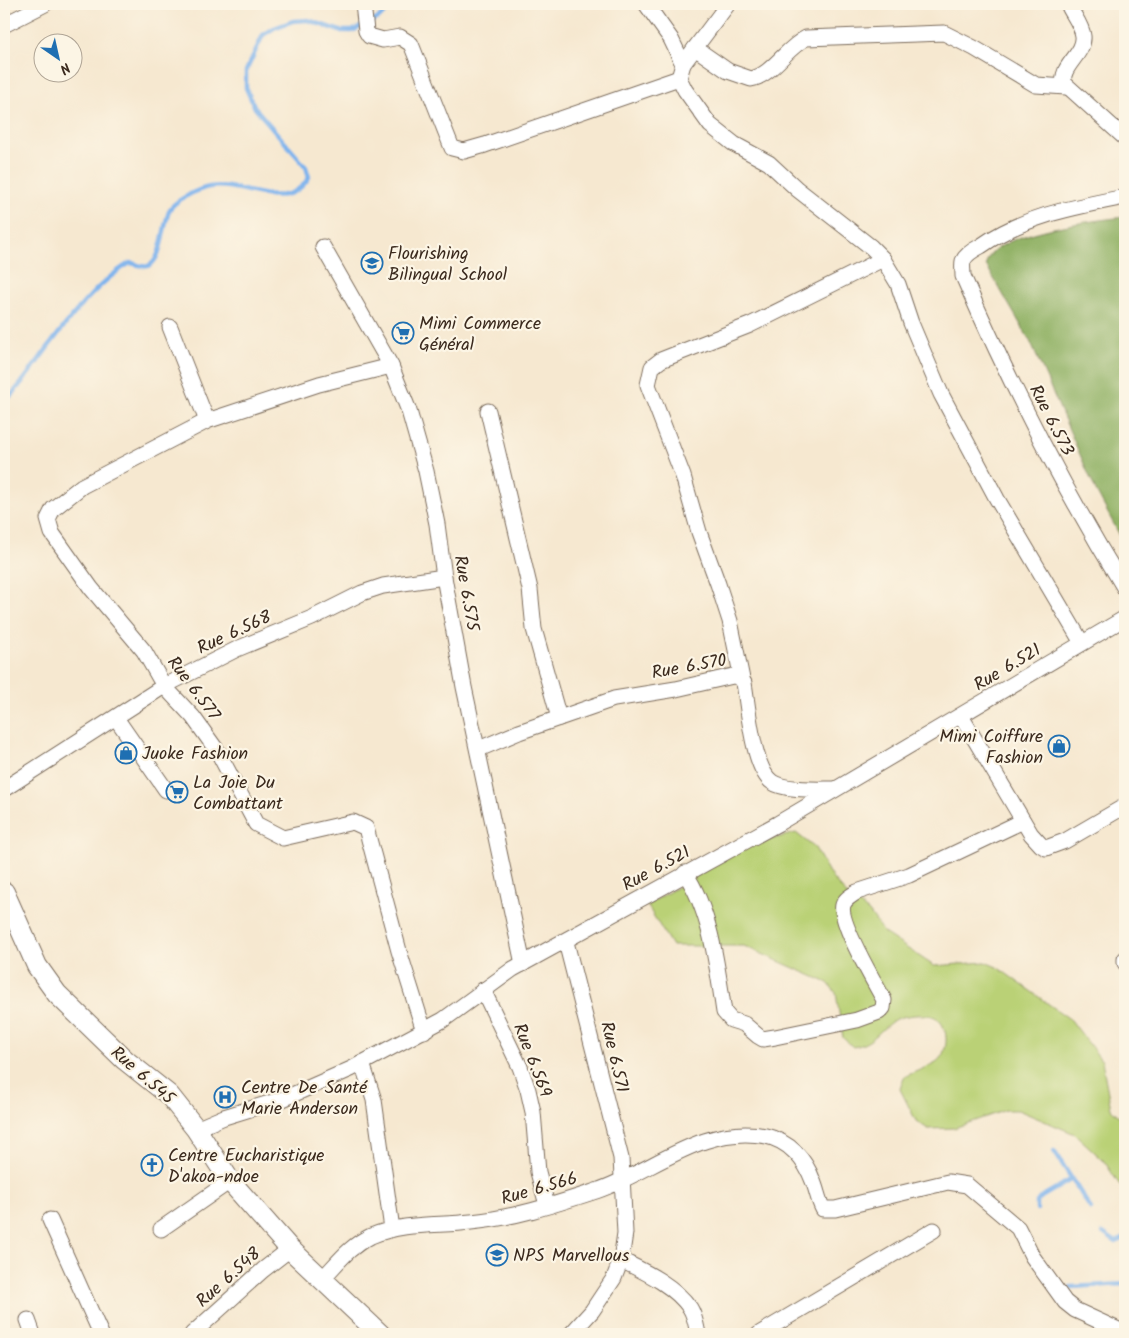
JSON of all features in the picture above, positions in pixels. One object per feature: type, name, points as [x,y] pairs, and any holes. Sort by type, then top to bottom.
[{"type":"street","points":[[4,26],[20,10],[45,4]]},
{"type":"street","points":[[362,4],[366,30],[370,36],[383,40],[400,37],[411,44],[452,148],[464,151],[485,145],[681,71],[695,48],[728,4]]},
{"type":"street","points":[[646,4],[671,39],[681,71],[698,111],[710,125],[734,144],[769,163],[796,190],[871,247],[883,259],[898,284],[911,324],[942,394],[997,499],[1082,643]]},
{"type":"street","points":[[1068,4],[1083,36],[1080,50],[1063,78],[1066,87],[1125,138]]},
{"type":"street","points":[[695,48],[728,71],[751,79],[764,73],[788,50],[806,38],[944,33],[974,48],[1036,85],[1066,87]]},
{"type":"street","name":"Rue 6.573","points":[[1125,198],[1088,204],[1027,222],[989,240],[963,261],[963,276],[990,339],[1037,434],[1090,532],[1125,589]]},
{"type":"street","name":"Rue 6.575","points":[[323,247],[391,366],[408,411],[426,471],[437,524],[444,577],[464,687],[479,749],[523,964]]},
{"type":"street","points":[[742,679],[730,621],[699,532],[683,476],[666,427],[649,391],[649,376],[652,367],[661,360],[750,325],[883,259]]},
{"type":"street","points":[[170,327],[207,421],[319,384],[391,366]]},
{"type":"street","points":[[488,412],[530,588],[534,629],[560,718]]},
{"type":"street","name":"Rue 6.577","points":[[207,421],[82,486],[53,509],[48,519],[52,533],[91,588],[144,651],[164,686],[193,717],[218,752],[256,824],[283,838],[353,822],[366,828],[398,950],[424,1031]]},
{"type":"street","name":"Rue 6.568","points":[[4,789],[164,686],[237,649],[312,618],[362,593],[383,586],[444,577]]},
{"type":"street","name":"Rue 6.521","points":[[196,1129],[302,1091],[424,1031],[461,1009],[482,990],[523,964],[777,824],[1125,618]]},
{"type":"street","name":"Rue 6.570","points":[[479,749],[614,699],[676,689],[733,676],[742,679],[758,762],[764,774],[772,782],[785,786],[834,789]]},
{"type":"street","points":[[962,716],[1023,821],[1041,846],[1046,848],[1065,841],[1125,806]]},
{"type":"street","points":[[116,718],[166,790]]},
{"type":"street","points":[[685,873],[694,886],[708,928],[726,1016],[744,1024],[763,1039],[857,1020],[879,1012],[883,1008],[884,1000],[852,940],[842,912],[843,903],[857,892],[909,875],[1023,821]]},
{"type":"street","name":"Rue 6.545","points":[[4,892],[37,966],[48,983],[100,1037],[136,1070],[169,1095],[196,1129],[230,1181],[290,1249],[320,1280],[380,1334]]},
{"type":"street","name":"Rue 6.571","points":[[566,942],[617,1138],[625,1234],[621,1260],[605,1292],[592,1311],[571,1334]]},
{"type":"street","name":"Rue 6.569","points":[[482,990],[520,1068],[528,1090],[533,1112],[537,1166],[547,1205]]},
{"type":"street","points":[[362,1063],[374,1100],[392,1229]]},
{"type":"street","name":"Rue 6.566","points":[[320,1280],[333,1269],[344,1253],[370,1237],[392,1229],[408,1225],[472,1222],[501,1218],[596,1191],[622,1180],[662,1158],[702,1142],[737,1134],[765,1136],[785,1143],[801,1159],[813,1179],[824,1209],[835,1209],[948,1182],[967,1185],[1018,1228],[1032,1256],[1065,1302],[1075,1310],[1125,1333]]},
{"type":"street","points":[[161,1229],[230,1181]]},
{"type":"street","points":[[50,1220],[102,1334]]},
{"type":"street","points":[[758,1334],[934,1230]]},
{"type":"street","name":"Rue 6.548","points":[[192,1334],[263,1270],[290,1249]]},
{"type":"street","points":[[621,1260],[643,1270],[684,1301],[693,1314],[698,1334]]},
{"type":"green space","points":[[1125,217],[1125,545],[1096,491],[1030,341],[986,265],[992,254],[1005,244],[1024,236],[1070,225]]},
{"type":"green space","points":[[796,833],[815,848],[832,878],[849,897],[869,912],[884,933],[934,966],[985,962],[997,967],[1071,1020],[1102,1061],[1111,1109],[1125,1121],[1125,1193],[1104,1161],[1075,1134],[1018,1110],[1006,1110],[954,1128],[928,1129],[916,1121],[900,1089],[904,1077],[936,1062],[941,1057],[946,1043],[946,1035],[940,1021],[934,1017],[927,1015],[905,1016],[894,1020],[871,1040],[853,1047],[843,1038],[836,993],[828,983],[744,946],[672,946],[647,905],[748,845]]},
{"type":"waterway","points":[[4,402],[22,383],[68,321],[91,295],[130,263],[142,266],[148,266],[153,263],[160,249],[170,209],[184,197],[198,190],[215,186],[230,187],[273,196],[287,195],[299,189],[309,177],[306,167],[255,108],[246,88],[246,71],[263,35],[274,28],[293,21],[308,20],[340,31],[352,31],[379,18],[393,4]]},
{"type":"waterway","points":[[1054,1151],[1091,1209]]},
{"type":"waterway","points":[[1037,1209],[1037,1202],[1041,1197],[1072,1179]]},
{"type":"waterway","points":[[1103,1233],[1116,1242],[1125,1238]]},
{"type":"waterway","points":[[1071,1287],[1125,1284]]},
{"type":"place","name":"Flourishing Bilingual School","points":[[372,263]]},
{"type":"place","name":"Mimi Commerce Général","points":[[403,333]]},
{"type":"place","name":"Mimi Coiffure Fashion","points":[[1059,746]]},
{"type":"place","name":"Juoke Fashion","points":[[126,753]]},
{"type":"place","name":"La Joie Du Combattant","points":[[177,792]]},
{"type":"place","name":"Centre De Santé Marie Anderson","points":[[225,1097]]},
{"type":"place","name":"Centre Eucharistique D'akoa-ndoe","points":[[152,1165]]},
{"type":"place","name":"NPS Marvellous","points":[[497,1255]]}]
